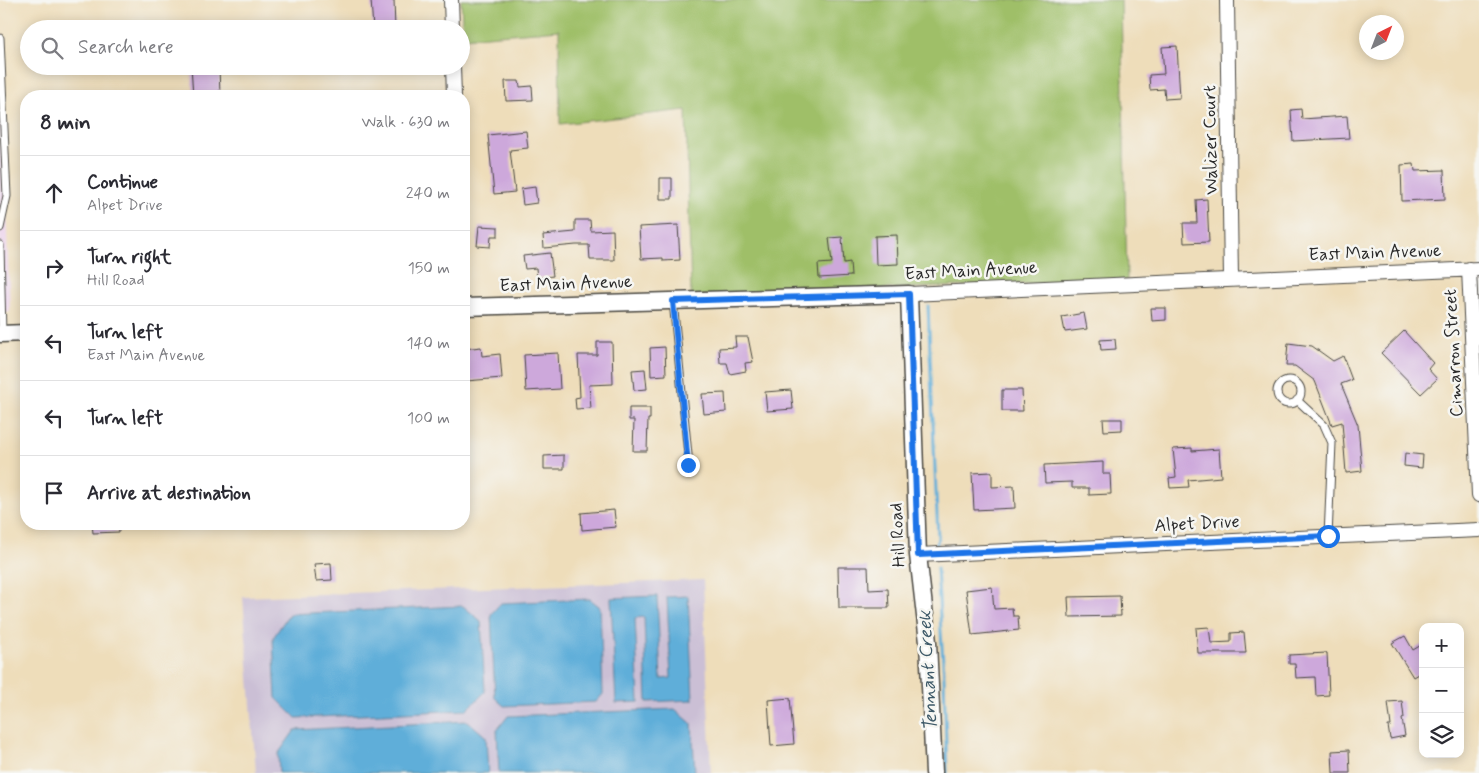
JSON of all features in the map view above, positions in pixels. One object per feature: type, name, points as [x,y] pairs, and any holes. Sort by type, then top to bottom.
[{"type":"street","points":[[451,0],[452,20]]},
{"type":"street","name":"Walizer Court","points":[[1227,0],[1231,279]]},
{"type":"street","points":[[453,75],[454,90]]},
{"type":"street","name":"East Main Avenue","points":[[470,307],[909,294],[1474,269]]},
{"type":"street","name":"Cimarron Street","points":[[1474,269],[1479,495]]},
{"type":"street","name":"Hill Road","points":[[909,294],[918,555],[928,642],[934,773]]},
{"type":"street","points":[[1,334],[20,333]]},
{"type":"street","name":"Alpet Drive","points":[[918,555],[1479,530]]},
{"type":"lane","points":[[0,38],[7,196],[0,228]]},
{"type":"lane","points":[[0,245],[1,334]]},
{"type":"lane","points":[[673,301],[688,465]]},
{"type":"lane","points":[[1297,400],[1324,424],[1332,443],[1328,536]]},
{"type":"shaded area","points":[[0,50],[10,312],[0,313]]},
{"type":"shaded area","points":[[703,580],[711,773],[256,773],[243,597]]},
{"type":"green space","points":[[461,0],[1121,0],[1127,280],[691,296],[686,110],[560,124],[559,30],[470,37],[470,20],[462,20]]},
{"type":"water","points":[[657,596],[661,679],[671,678],[667,597],[688,596],[693,700],[647,702],[644,617],[635,618],[639,702],[616,703],[611,598]]},
{"type":"water","points":[[590,599],[600,607],[603,694],[596,702],[504,706],[495,698],[491,614],[501,603]]},
{"type":"water","points":[[463,606],[481,621],[485,692],[467,710],[296,718],[276,698],[273,638],[289,614]]},
{"type":"water","points":[[675,709],[692,724],[695,773],[499,773],[497,730],[508,716]]},
{"type":"water","points":[[468,721],[486,737],[488,773],[279,773],[278,754],[295,730]]},
{"type":"building","points":[[371,0],[394,0],[395,20],[372,20]]},
{"type":"building","points":[[1177,46],[1180,98],[1165,99],[1164,89],[1150,90],[1149,75],[1164,74],[1162,47]]},
{"type":"building","points":[[192,75],[219,75],[220,90],[193,90]]},
{"type":"building","points":[[505,81],[519,81],[520,87],[532,86],[533,100],[506,101]]},
{"type":"building","points":[[1301,109],[1302,119],[1347,116],[1349,138],[1293,141],[1291,110]]},
{"type":"building","points":[[526,131],[528,148],[510,150],[515,192],[494,194],[488,135]]},
{"type":"building","points":[[1414,164],[1415,171],[1444,170],[1445,199],[1402,201],[1401,165]]},
{"type":"building","points":[[660,178],[672,178],[672,199],[660,199]]},
{"type":"building","points":[[535,187],[537,203],[523,205],[521,189]]},
{"type":"building","points":[[1207,199],[1209,242],[1184,243],[1183,223],[1197,223],[1196,200]]},
{"type":"building","points":[[575,220],[590,220],[591,231],[613,230],[614,260],[590,260],[589,245],[544,248],[543,235],[575,232]]},
{"type":"building","points":[[678,225],[680,260],[663,261],[663,258],[641,259],[639,227]]},
{"type":"building","points":[[479,226],[498,227],[498,236],[491,236],[490,247],[477,246]]},
{"type":"building","points":[[897,235],[898,264],[876,265],[875,236]]},
{"type":"building","points":[[842,237],[844,263],[850,262],[851,276],[819,278],[818,264],[832,263],[829,238]]},
{"type":"building","points":[[550,253],[553,276],[537,278],[536,268],[525,269],[523,256]]},
{"type":"building","points":[[1151,308],[1166,308],[1166,320],[1152,321]]},
{"type":"building","points":[[1084,313],[1087,329],[1065,332],[1062,317]]},
{"type":"building","points":[[1404,331],[1433,363],[1428,369],[1437,379],[1421,394],[1381,353]]},
{"type":"building","points":[[735,337],[748,337],[753,362],[745,363],[746,371],[730,374],[727,363],[720,363],[719,348],[736,347]]},
{"type":"building","points":[[1115,339],[1116,349],[1101,350],[1100,340]]},
{"type":"building","points":[[597,342],[612,342],[613,384],[589,385],[591,408],[576,409],[575,398],[580,397],[578,355],[597,355]]},
{"type":"building","points":[[1288,343],[1312,346],[1333,361],[1343,356],[1352,380],[1341,384],[1358,425],[1362,471],[1346,473],[1342,422],[1332,425],[1315,381],[1295,366],[1286,366]]},
{"type":"building","points":[[481,347],[482,356],[500,354],[502,378],[470,381],[470,348]]},
{"type":"building","points":[[665,347],[666,375],[651,376],[650,348]]},
{"type":"building","points":[[558,353],[560,389],[526,391],[524,355]]},
{"type":"building","points":[[645,369],[647,389],[634,390],[632,370]]},
{"type":"building","points":[[791,390],[793,409],[767,411],[765,392]]},
{"type":"building","points":[[1002,390],[1022,390],[1023,411],[1002,411]]},
{"type":"building","points":[[725,393],[726,412],[704,414],[702,394]]},
{"type":"building","points":[[629,408],[650,408],[647,451],[633,451],[634,420],[629,420]]},
{"type":"building","points":[[1103,419],[1122,419],[1122,430],[1104,431]]},
{"type":"building","points":[[1192,448],[1192,451],[1219,449],[1221,477],[1188,480],[1189,487],[1170,488],[1169,478],[1176,477],[1173,449]]},
{"type":"building","points":[[1405,453],[1423,455],[1422,468],[1404,466]]},
{"type":"building","points":[[564,455],[564,469],[544,469],[544,456]]},
{"type":"building","points":[[1103,462],[1103,474],[1110,474],[1111,494],[1089,495],[1089,488],[1072,488],[1072,482],[1045,483],[1044,465]]},
{"type":"building","points":[[992,472],[992,487],[1014,486],[1015,508],[974,510],[972,473]]},
{"type":"building","points":[[614,510],[616,527],[582,530],[581,513]]},
{"type":"building","points":[[93,530],[119,530],[119,532],[93,533]]},
{"type":"building","points":[[331,563],[332,580],[316,581],[314,564]]},
{"type":"building","points":[[838,567],[868,567],[869,590],[888,589],[889,608],[839,608]]},
{"type":"building","points":[[992,587],[994,609],[1012,608],[1013,616],[1018,616],[1019,630],[972,635],[966,590]]},
{"type":"building","points":[[1120,596],[1121,616],[1069,617],[1068,597]]},
{"type":"building","points":[[1209,627],[1211,643],[1231,642],[1231,633],[1244,632],[1246,653],[1198,653],[1196,628]]},
{"type":"building","points":[[1405,636],[1413,650],[1419,646],[1419,673],[1413,677],[1392,643]]},
{"type":"building","points":[[1327,653],[1329,695],[1316,696],[1315,677],[1296,678],[1295,664],[1289,664],[1289,655]]},
{"type":"building","points":[[790,698],[794,744],[771,746],[768,700]]},
{"type":"building","points":[[1402,701],[1404,718],[1402,719],[1405,736],[1390,739],[1388,726],[1391,726],[1388,702]]},
{"type":"building","points":[[1349,750],[1350,773],[1333,773],[1332,751]]},
{"type":"waterway","name":"Tennant Creek","points":[[928,306],[938,538],[936,547]]},
{"type":"waterway","name":"Tennant Creek","points":[[937,568],[944,678],[947,773]]},
{"type":"route","points":[[688,465],[673,301],[909,294],[918,555],[1328,536]]}]
